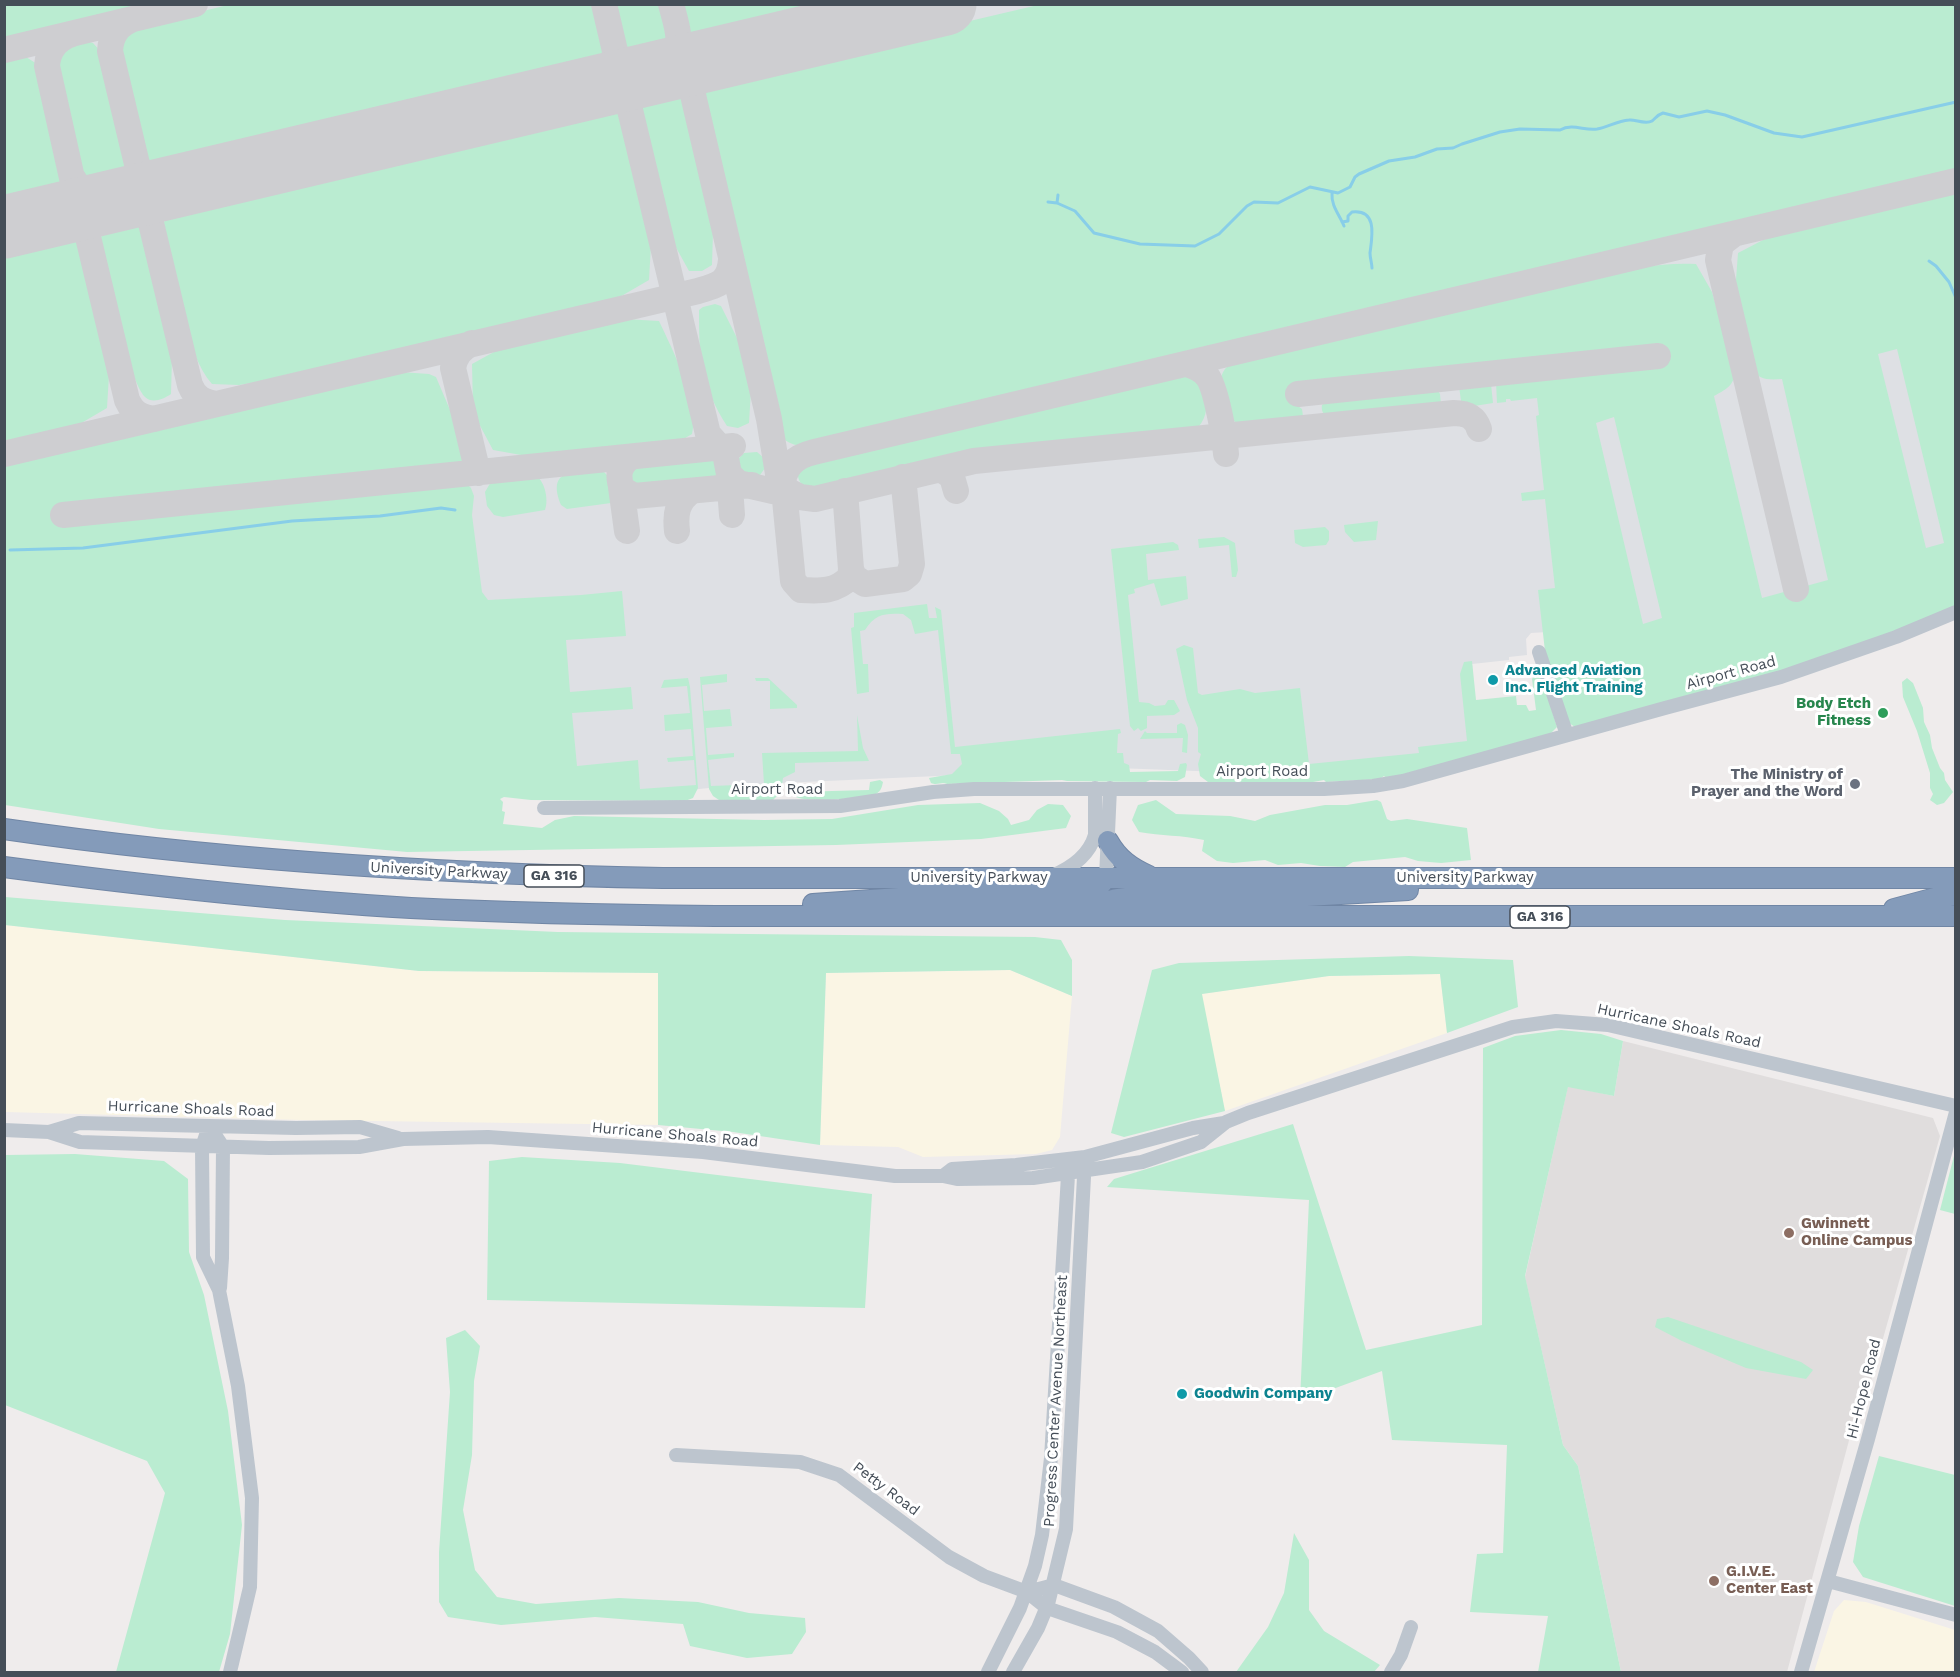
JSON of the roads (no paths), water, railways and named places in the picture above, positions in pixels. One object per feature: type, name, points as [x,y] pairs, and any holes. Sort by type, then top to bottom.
[{"type":"highway","name":"University Parkway","points":[[4,829],[201,853],[425,871],[663,878],[1956,878]]},
{"type":"highway","points":[[1108,841],[1125,864],[1155,878]]},
{"type":"highway","name":"GA 316","points":[[4,867],[171,888],[359,904],[540,913],[715,916],[1953,917]]},
{"type":"highway","points":[[715,916],[757,909],[914,897],[1078,897],[1097,889],[1106,878]]},
{"type":"highway","points":[[1091,916],[1111,899],[1272,898],[1334,895],[1420,888],[1477,878]]},
{"type":"highway","points":[[1868,916],[1935,898],[1956,895]]},
{"type":"street","name":"Airport Road","points":[[544,808],[818,807],[974,789],[1324,789],[1403,782],[1801,671],[1897,637],[1956,612]]},
{"type":"street","points":[[1539,652],[1567,735]]},
{"type":"street","points":[[1047,878],[1071,867],[1084,855],[1093,842],[1095,788]]},
{"type":"street","points":[[1106,878],[1110,788]]},
{"type":"street","points":[[1109,817],[1117,803],[1136,788]]},
{"type":"street","name":"Hurricane Shoals Road","points":[[4,1130],[49,1132],[80,1142],[223,1148],[359,1147],[403,1139],[488,1137],[703,1152],[895,1176],[943,1176],[957,1179],[1034,1178],[1193,1128],[1226,1122],[1513,1028],[1556,1021],[1608,1025],[1956,1106]]},
{"type":"street","name":"Hi-Hope Road","points":[[1801,1672],[1868,1439],[1956,1112]]},
{"type":"street","name":"Hurricane Shoals Road","points":[[1085,1163],[1107,1166],[1142,1162],[1201,1142],[1226,1122]]},
{"type":"street","name":"Hurricane Shoals Road","points":[[49,1132],[79,1123],[296,1128],[360,1127],[403,1139]]},
{"type":"street","points":[[209,1126],[202,1147],[203,1257],[219,1290],[238,1386],[252,1498],[250,1587],[230,1672]]},
{"type":"street","points":[[209,1126],[223,1148],[222,1258],[219,1290]]},
{"type":"street","name":"Progress Center Avenue Northeast","points":[[1013,1672],[1047,1608],[1068,1516],[1085,1163]]},
{"type":"street","name":"Hurricane Shoals Road","points":[[943,1176],[952,1169],[1070,1166]]},
{"type":"street","name":"Progress Center Avenue Northeast","points":[[988,1672],[1027,1592],[1040,1545],[1051,1458],[1070,1166]]},
{"type":"street","points":[[1083,1198],[1092,1180],[1107,1166]]},
{"type":"street","points":[[1034,1178],[1050,1180],[1061,1191],[1067,1202]]},
{"type":"street","name":"Petty Road","points":[[676,1455],[800,1462],[839,1475],[949,1557],[984,1576],[1027,1592],[1047,1608],[1117,1632],[1155,1652],[1182,1672]]},
{"type":"street","points":[[1828,1581],[1956,1615]]},
{"type":"street","points":[[1027,1592],[1054,1585],[1114,1607],[1150,1626],[1189,1658],[1202,1672]]},
{"type":"street","points":[[1391,1672],[1401,1655],[1411,1627]]},
{"type":"waterway","points":[[1048,202],[1057,203],[1075,211],[1094,233],[1140,244],[1195,246],[1219,234],[1254,202],[1278,203],[1310,187],[1338,193],[1350,187],[1359,174],[1389,161],[1415,157],[1437,149],[1453,148],[1500,132],[1520,129],[1560,130],[1569,127],[1597,129],[1629,120],[1649,122],[1663,113],[1679,117],[1707,111],[1725,115],[1774,133],[1802,137],[1956,102]]},
{"type":"waterway","points":[[1332,193],[1334,206],[1344,226]]},
{"type":"waterway","points":[[1057,203],[1058,195]]},
{"type":"waterway","points":[[1342,222],[1348,221],[1348,216],[1352,212],[1360,212],[1370,219],[1372,268]]},
{"type":"waterway","points":[[1929,261],[1949,282],[1956,298]]},
{"type":"waterway","points":[[10,550],[83,548],[292,521],[380,516],[441,508],[455,510]]},
{"type":"place","name":"Advanced Aviation Inc. Flight Training","points":[[1493,680]]},
{"type":"place","name":"Body Etch Fitness","points":[[1883,713]]},
{"type":"place","name":"The Ministry of Prayer and the Word","points":[[1855,784]]},
{"type":"place","name":"Gwinnett Online Campus","points":[[1789,1233]]},
{"type":"place","name":"Goodwin Company","points":[[1182,1394]]},
{"type":"place","name":"G.I.V.E. Center East","points":[[1714,1581]]}]
